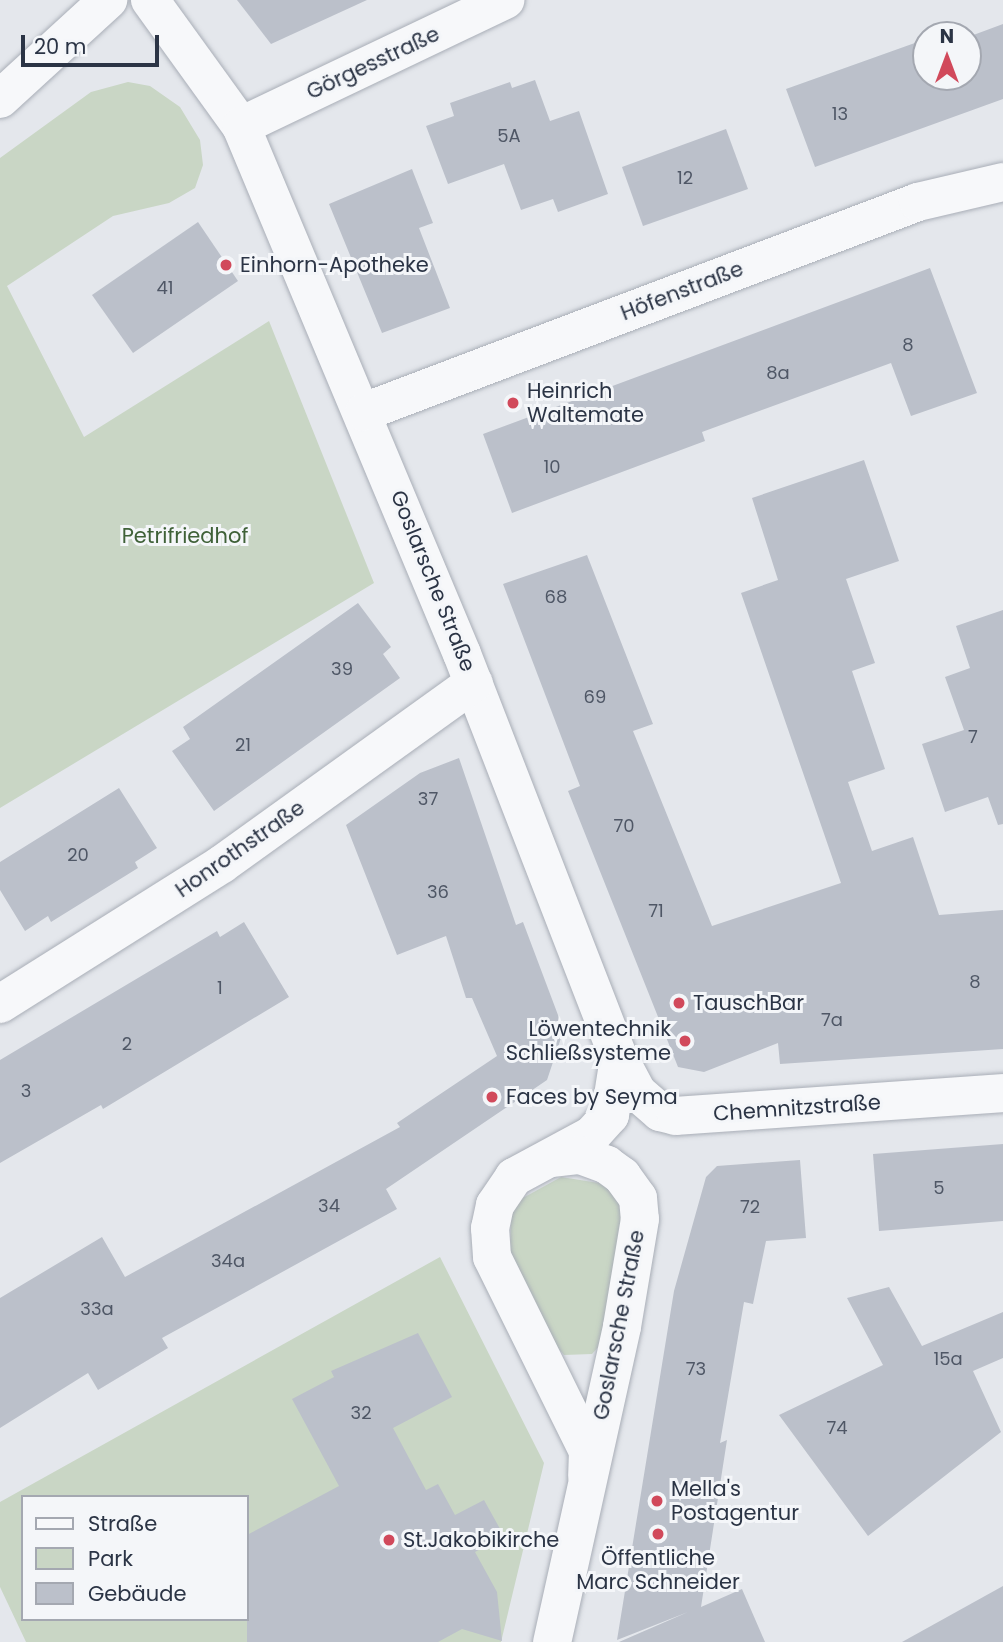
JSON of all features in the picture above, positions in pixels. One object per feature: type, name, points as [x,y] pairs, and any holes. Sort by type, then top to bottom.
[{"type":"street","points":[[0,99],[108,0]]},
{"type":"street","name":"Goslarsche Straße","points":[[150,0],[241,125],[364,412],[474,683],[619,1058],[610,1115],[592,1135],[514,1177],[502,1192],[490,1228],[492,1257],[577,1423],[588,1451],[587,1476]]},
{"type":"street","name":"Görgesstraße","points":[[241,125],[505,0]]},
{"type":"street","name":"Höfenstraße","points":[[364,412],[918,202],[1003,182]]},
{"type":"street","name":"Honrothstraße","points":[[0,1004],[222,864],[474,683]]},
{"type":"street","name":"Chemnitzstraße","points":[[619,1058],[639,1093],[660,1112],[676,1116],[1003,1093]]},
{"type":"street","name":"Goslarsche Straße","points":[[545,1158],[580,1155],[596,1158],[622,1176],[638,1198],[640,1219],[630,1281],[552,1642]]},
{"type":"green space","name":"Petrifriedhof","points":[[128,82],[150,86],[180,107],[200,140],[203,165],[195,188],[169,203],[113,216],[7,286],[84,437],[269,321],[374,583],[0,808],[0,158],[91,92]]},
{"type":"green space","points":[[561,1177],[599,1183],[619,1197],[625,1217],[608,1336],[592,1354],[564,1355],[548,1337],[510,1256],[511,1213],[521,1199]]},
{"type":"green space","points":[[440,1257],[544,1463],[501,1642],[26,1642],[0,1587],[0,1502]]},
{"type":"building","points":[[237,0],[367,0],[271,44]]},
{"type":"building","points":[[1003,24],[1003,99],[815,167],[786,89],[912,44],[912,91],[982,91],[982,32]]},
{"type":"building","points":[[535,80],[550,121],[579,111],[608,194],[558,212],[553,199],[521,210],[504,164],[448,184],[426,126],[454,116],[450,103],[510,82],[512,88]]},
{"type":"building","points":[[726,129],[748,189],[643,226],[622,167]]},
{"type":"building","points":[[412,169],[433,223],[419,228],[450,308],[382,333],[329,204]]},
{"type":"building","points":[[198,222],[238,281],[133,353],[92,295]]},
{"type":"building","points":[[930,268],[977,393],[911,416],[891,363],[702,432],[705,441],[512,513],[483,434]]},
{"type":"building","points":[[864,460],[899,561],[846,579],[875,663],[852,671],[885,769],[848,782],[872,851],[913,837],[939,915],[1003,910],[1003,1049],[780,1064],[778,1043],[704,1072],[678,1067],[568,791],[580,786],[503,584],[587,555],[653,724],[633,731],[712,926],[841,883],[741,593],[778,580],[752,498]]},
{"type":"building","points":[[358,603],[391,647],[383,654],[400,678],[214,811],[172,751],[190,739],[183,727]]},
{"type":"building","points":[[1003,610],[1003,824],[998,825],[988,797],[945,812],[922,744],[964,730],[945,677],[970,668],[956,626]]},
{"type":"building","points":[[459,758],[516,925],[523,922],[558,1015],[561,1038],[547,1080],[386,1189],[397,1209],[162,1338],[168,1348],[98,1390],[88,1373],[0,1428],[0,1298],[102,1237],[125,1277],[400,1127],[397,1123],[497,1056],[472,998],[466,998],[446,936],[397,955],[346,825],[420,773]]},
{"type":"building","points":[[119,788],[157,848],[135,862],[138,868],[51,922],[48,916],[25,931],[0,890],[0,862]]},
{"type":"building","points":[[244,922],[289,997],[103,1109],[101,1105],[0,1163],[0,1060],[217,931],[220,937]]},
{"type":"building","points":[[1003,1144],[1003,1221],[879,1231],[873,1154]]},
{"type":"building","points":[[800,1160],[806,1238],[766,1241],[753,1304],[744,1302],[720,1443],[727,1440],[701,1607],[742,1589],[765,1642],[619,1642],[688,1612],[617,1640],[674,1291],[706,1177],[717,1166]]},
{"type":"building","points":[[889,1287],[922,1346],[1003,1312],[1003,1358],[973,1371],[1001,1432],[868,1536],[779,1415],[883,1365],[847,1298]]},
{"type":"building","name":"St.Jakobikirche","points":[[418,1333],[452,1397],[393,1428],[426,1490],[438,1484],[455,1515],[484,1500],[504,1536],[475,1552],[497,1592],[502,1641],[462,1629],[438,1642],[247,1642],[248,1534],[339,1486],[292,1399],[334,1377],[331,1371]]},
{"type":"building","points":[[1003,1586],[1003,1642],[902,1642]]},
{"type":"place","name":"Einhorn-Apotheke","points":[[226,265]]},
{"type":"place","name":"Heinrich Waltemate","points":[[513,403]]},
{"type":"place","name":"TauschBar","points":[[679,1003]]},
{"type":"place","name":"Löwentechnik Schließsysteme","points":[[685,1041]]},
{"type":"place","name":"Faces by Seyma","points":[[492,1097]]},
{"type":"place","name":"Mella's Postagentur","points":[[657,1501]]},
{"type":"place","name":"Öffentliche Marc Schneider","points":[[658,1534]]},
{"type":"place","name":"St.Jakobikirche","points":[[389,1540]]}]
